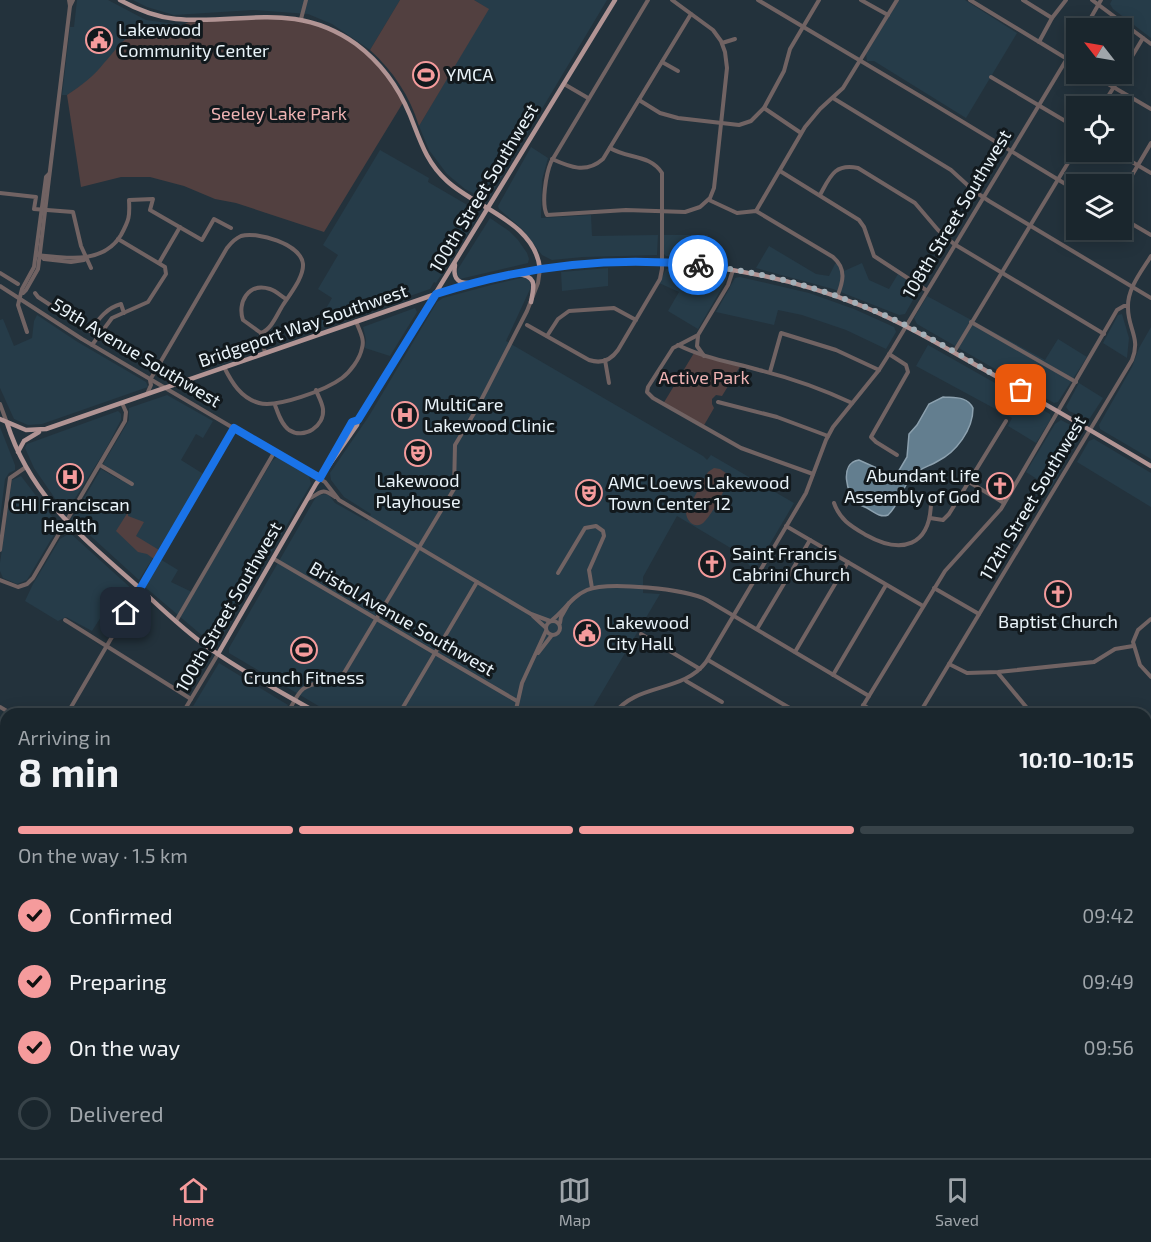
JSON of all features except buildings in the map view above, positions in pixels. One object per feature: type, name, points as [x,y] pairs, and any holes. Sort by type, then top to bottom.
[{"type":"main road","points":[[120,0],[147,13],[177,19],[262,15],[301,19],[341,34],[376,61],[396,86],[422,147],[432,164],[450,184],[506,220],[523,235],[536,254],[540,269]]},
{"type":"main road","name":"100th Street Southwest","points":[[218,654],[336,452],[337,446],[352,422],[358,420],[615,0]]},
{"type":"main road","points":[[456,260],[454,271],[456,279],[463,283],[477,282]]},
{"type":"main road","name":"Bridgeport Way Southwest","points":[[0,419],[26,430],[46,429],[436,294],[477,282],[540,269],[594,263],[662,262],[733,270],[790,282],[837,297],[906,326],[1151,466]]},
{"type":"main road","points":[[512,274],[527,275],[531,279],[534,286],[531,302]]},
{"type":"main road","points":[[7,423],[26,467],[52,506],[66,521],[176,621],[218,654],[310,708]]},
{"type":"main road","points":[[18,452],[28,438],[46,429]]},
{"type":"street","points":[[27,332],[17,308],[22,289],[38,255],[46,177],[49,174],[71,0]]},
{"type":"street","points":[[301,19],[306,0]]},
{"type":"street","points":[[648,0],[552,159],[547,174],[544,206],[546,214],[552,216],[621,210],[690,212],[709,200],[714,188],[727,61],[722,43],[713,30],[672,0]]},
{"type":"street","points":[[758,0],[1066,185]]},
{"type":"street","points":[[639,100],[670,117],[739,125],[747,123],[764,108],[784,71],[790,49],[819,0]]},
{"type":"street","points":[[861,0],[888,15]]},
{"type":"street","points":[[756,211],[801,133],[812,117],[843,88],[897,0]]},
{"type":"street","points":[[970,0],[1066,58]]},
{"type":"street","points":[[1023,0],[1052,18]]},
{"type":"street","points":[[1039,42],[1052,18],[1066,0]]},
{"type":"street","points":[[1092,0],[1101,2],[1151,44]]},
{"type":"street","points":[[1091,18],[1101,2]]},
{"type":"street","points":[[552,159],[571,168],[584,168],[600,162],[691,15]]},
{"type":"street","points":[[1132,56],[1143,38]]},
{"type":"street","points":[[722,43],[735,39]]},
{"type":"street","name":"108th Street Southwest","points":[[619,708],[633,697],[685,680],[708,660],[806,493],[828,436],[879,370],[1066,61]]},
{"type":"street","points":[[662,62],[678,71]]},
{"type":"street","points":[[991,77],[1066,121]]},
{"type":"street","points":[[564,84],[588,98]]},
{"type":"street","points":[[1109,84],[1151,110]]},
{"type":"street","points":[[1108,96],[1116,84]]},
{"type":"street","points":[[833,98],[951,170],[983,197],[1029,226],[1151,298]]},
{"type":"street","points":[[764,108],[801,133]]},
{"type":"street","points":[[1132,175],[1151,142]]},
{"type":"street","points":[[527,325],[591,360],[605,360],[615,354],[661,277],[663,176],[650,160],[616,152],[610,148]]},
{"type":"street","points":[[954,352],[1069,162]]},
{"type":"street","points":[[1132,162],[1151,173]]},
{"type":"street","points":[[820,195],[836,170],[848,166],[858,168],[915,202],[938,230],[954,244],[1104,334]]},
{"type":"street","points":[[780,171],[859,220],[864,227],[870,250],[877,259],[926,290]]},
{"type":"street","points":[[0,193],[36,197],[34,209],[74,212],[81,246],[91,268]]},
{"type":"street","points":[[38,255],[44,259],[71,262],[84,260],[107,250],[118,239],[129,220],[129,200],[153,199],[150,210],[202,240],[214,219],[231,228]]},
{"type":"street","points":[[709,200],[737,213],[756,211],[837,260],[843,275],[837,297]]},
{"type":"street","points":[[1132,224],[1151,235]]},
{"type":"street","points":[[159,263],[180,227]]},
{"type":"street","points":[[147,394],[151,385],[150,380],[227,248],[239,237],[246,235],[271,238],[299,254],[303,264],[302,274],[269,327],[261,333]]},
{"type":"street","points":[[92,345],[112,318],[145,304],[151,299],[166,274],[165,267],[118,239]]},
{"type":"street","name":"112th Street Southwest","points":[[923,708],[1132,360],[1136,350],[1128,306],[1132,287],[1151,256]]},
{"type":"street","points":[[291,708],[301,692],[308,686],[342,675],[454,489],[455,446],[531,302],[540,269]]},
{"type":"street","points":[[710,359],[702,354],[697,346],[698,335],[729,283],[733,270]]},
{"type":"street","points":[[0,273],[18,284]]},
{"type":"street","name":"59th Avenue Southwest","points":[[0,286],[150,380],[320,478],[332,489],[339,500],[531,614],[560,625]]},
{"type":"street","points":[[265,353],[261,333],[243,320],[240,309],[244,296],[254,289],[263,288],[286,299]]},
{"type":"street","points":[[35,293],[90,332],[99,318],[113,307],[121,304],[124,313]]},
{"type":"street","points":[[861,708],[953,560],[1005,503],[1117,310],[1128,306]]},
{"type":"street","points":[[547,336],[558,319],[569,311],[614,308],[636,320]]},
{"type":"street","points":[[224,367],[231,381],[247,397],[258,403],[275,405],[344,377],[356,362],[363,344],[357,321]]},
{"type":"street","points":[[971,322],[1076,382]]},
{"type":"street","points":[[770,372],[779,335],[782,333],[859,359],[879,370]]},
{"type":"street","points":[[698,335],[677,345],[669,353],[647,392],[653,398],[732,443],[813,474]]},
{"type":"street","points":[[677,345],[710,359],[770,372],[801,382],[852,403]]},
{"type":"street","points":[[889,354],[906,364],[908,372],[871,437],[897,454]]},
{"type":"street","points":[[605,360],[609,383]]},
{"type":"street","points":[[275,405],[286,428],[296,433],[308,432],[318,425],[322,416],[323,409],[316,390]]},
{"type":"street","points":[[718,402],[777,417],[828,436]]},
{"type":"street","points":[[0,580],[21,587],[33,579],[125,421],[126,412],[122,403]]},
{"type":"street","points":[[0,404],[7,423]]},
{"type":"street","points":[[930,518],[945,519],[1006,421]]},
{"type":"street","points":[[71,708],[234,428]]},
{"type":"street","points":[[176,621],[275,451]]},
{"type":"street","points":[[100,465],[132,484]]},
{"type":"street","points":[[0,550],[10,478],[26,467]]},
{"type":"street","points":[[969,482],[1005,503]]},
{"type":"street","points":[[307,500],[323,491],[329,492],[339,500]]},
{"type":"street","points":[[834,503],[837,512],[845,522],[878,541],[903,545],[916,541],[924,532],[930,518],[931,502]]},
{"type":"street","points":[[558,573],[585,528],[596,526],[603,531],[604,536],[590,566],[589,576],[592,588]]},
{"type":"street","points":[[786,526],[923,606]]},
{"type":"street","points":[[757,629],[810,540]]},
{"type":"street","name":"Bristol Avenue Southwest","points":[[274,559],[517,701]]},
{"type":"street","points":[[795,652],[848,562]]},
{"type":"street","points":[[403,708],[477,582]]},
{"type":"street","points":[[833,675],[886,585]]},
{"type":"street","points":[[516,708],[522,683],[551,620],[571,600],[592,588],[608,587],[686,592],[701,597],[869,696]]},
{"type":"street","points":[[934,588],[979,614]]},
{"type":"street","points":[[536,656],[553,635],[559,632],[561,617],[571,600]]},
{"type":"street","name":"59th Avenue Southwest","points":[[531,614],[553,635]]},
{"type":"street","points":[[1151,619],[1138,630],[1133,638],[1133,646],[1140,664],[1151,677]]},
{"type":"street","points":[[65,621],[191,699]]},
{"type":"street","points":[[641,634],[700,669]]},
{"type":"street","points":[[949,664],[968,674],[998,672],[1094,662],[1115,649],[1133,646]]},
{"type":"street","name":"100th Street Southwest","points":[[186,708],[218,654]]},
{"type":"street","points":[[708,660],[790,708]]},
{"type":"street","points":[[998,672],[1027,708]]},
{"type":"street","points":[[685,680],[723,702]]},
{"type":"street","points":[[863,705],[868,708]]},
{"type":"shaded area","points":[[77,0],[108,0],[146,20],[182,25],[142,45],[67,95],[62,95],[70,27],[74,27]]},
{"type":"shaded area","points":[[133,0],[400,0],[370,50],[332,24],[308,14],[253,10],[174,15]]},
{"type":"shaded area","points":[[474,0],[607,0],[490,196],[485,199],[465,189],[447,174],[429,150],[419,126],[488,9]]},
{"type":"shaded area","points":[[899,0],[965,0],[1017,33],[966,118],[874,61],[867,61],[866,54]]},
{"type":"shaded area","points":[[1112,0],[1151,0],[1151,38],[1132,24],[1132,18],[1125,18],[1110,4]]},
{"type":"shaded area","points":[[531,147],[548,158],[542,180],[541,218],[591,215],[592,236],[658,235],[657,255],[552,260],[542,255],[522,229],[498,206]]},
{"type":"shaded area","points":[[380,150],[429,178],[428,182],[476,210],[478,216],[430,289],[316,329],[332,298],[318,289],[338,255],[323,245]]},
{"type":"shaded area","points":[[490,218],[518,240],[527,253],[528,263],[460,279],[457,274],[458,269]]},
{"type":"shaded area","points":[[664,235],[708,235],[701,259],[666,256],[664,254]]},
{"type":"shaded area","points":[[769,246],[816,274],[829,276],[839,261],[844,271],[862,263],[869,280],[889,289],[898,274],[916,286],[918,291],[905,314],[899,315],[833,289],[756,268]]},
{"type":"shaded area","points":[[608,268],[608,286],[562,291],[561,272]]},
{"type":"shaded area","points":[[666,269],[727,275],[727,279],[698,329],[668,311],[679,292],[659,283]]},
{"type":"shaded area","points":[[525,277],[529,279],[531,287],[506,341],[707,460],[711,455],[794,503],[754,571],[739,553],[677,516],[643,577],[643,593],[660,594],[593,708],[322,708],[229,653],[229,648],[317,495],[328,494],[335,503],[367,521],[371,514],[344,497],[331,480],[330,473],[369,416],[437,302],[443,298]]},
{"type":"shaded area","points":[[740,277],[809,293],[854,309],[894,327],[896,332],[886,349],[846,330],[802,315],[778,310],[774,325],[716,312],[735,278]]},
{"type":"shaded area","points":[[927,296],[1045,360],[1058,339],[1087,357],[1058,402],[1054,403],[917,324],[914,318]]},
{"type":"shaded area","points":[[415,308],[417,312],[390,356],[365,348],[363,327]]},
{"type":"shaded area","points":[[1122,314],[1129,338],[1127,358],[1103,343],[1118,315]]},
{"type":"shaded area","points":[[37,315],[146,382],[148,387],[42,424],[28,425],[14,419],[0,388],[0,320],[3,319],[14,346],[32,338]]},
{"type":"shaded area","points":[[1151,327],[1151,459],[1100,429],[1099,425],[1132,367],[1139,348]]},
{"type":"shaded area","points":[[928,345],[1050,414],[1051,419],[1036,443],[1008,426],[1012,418],[916,366]]},
{"type":"shaded area","points":[[1079,383],[1103,398],[1087,419],[1069,411],[1066,407]]},
{"type":"shaded area","points":[[167,395],[213,421],[203,438],[196,434],[181,460],[205,475],[139,580],[72,519],[101,469],[120,480],[122,477],[103,464],[129,420],[129,408]]},
{"type":"shaded area","points":[[943,397],[967,401],[973,408],[967,432],[957,446],[945,457],[913,475],[888,515],[880,515],[858,504],[850,493],[846,479],[849,467],[853,462],[859,460],[890,474],[897,474],[907,457],[909,434],[929,404]]},
{"type":"shaded area","points":[[118,411],[121,414],[121,420],[106,449],[69,508],[63,510],[34,468],[25,448],[27,444]]},
{"type":"shaded area","points":[[1061,420],[1078,429],[1081,434],[1051,488],[1026,472],[1055,424]]},
{"type":"shaded area","points":[[0,427],[15,470],[5,479],[0,519]]},
{"type":"shaded area","points":[[1094,439],[1151,473],[1151,507],[1077,462],[1089,441]]},
{"type":"shaded area","points":[[277,457],[309,476],[311,484],[219,641],[216,644],[211,643],[145,587],[160,559],[178,570],[171,582],[194,593],[272,461]]},
{"type":"shaded area","points":[[21,476],[59,526],[27,580],[17,584],[3,578],[0,563],[12,480]]},
{"type":"shaded area","points":[[70,533],[133,590],[133,594],[114,625],[101,617],[92,631],[66,617],[58,621],[25,601],[60,539]]},
{"type":"shaded area","points":[[219,663],[288,705],[286,708],[192,708]]},
{"type":"green space","points":[[400,0],[474,0],[489,9],[419,126],[411,104],[400,85],[370,50]]},
{"type":"green space","name":"Seeley Lake Park","points":[[285,16],[314,24],[356,44],[377,62],[404,101],[324,232],[150,177],[121,177],[81,187],[67,95],[92,76],[120,44],[131,36],[145,35],[155,38],[193,20]]},
{"type":"green space","name":"Active Park","points":[[694,353],[741,365],[722,396],[716,395],[712,399],[714,408],[703,427],[663,404]]},
{"type":"green space","points":[[714,468],[726,473],[728,481],[708,518],[702,524],[692,524],[686,512],[708,472]]},
{"type":"green space","points":[[128,512],[128,516],[144,522],[136,536],[159,550],[154,559],[138,552],[116,531]]},
{"type":"way so far","points":[[698,265],[758,274],[812,288],[859,305],[912,329],[1021,390]]},
{"type":"place","name":"Lakewood Community Center","points":[[99,40]]},
{"type":"place","name":"YMCA","points":[[426,75]]},
{"type":"place","name":"MultiCare Lakewood Clinic","points":[[405,415]]},
{"type":"place","name":"Lakewood Playhouse","points":[[418,453]]},
{"type":"place","name":"CHI Franciscan Health","points":[[70,477]]},
{"type":"place","name":"Abundant Life Assembly of God","points":[[1000,486]]},
{"type":"place","name":"AMC Loews Lakewood Town Center 12","points":[[589,493]]},
{"type":"place","name":"Saint Francis Cabrini Church","points":[[712,564]]},
{"type":"place","name":"Baptist Church","points":[[1058,594]]},
{"type":"place","name":"Lakewood City Hall","points":[[587,633]]},
{"type":"place","name":"Crunch Fitness","points":[[304,650]]},
{"type":"route","points":[[126,613],[234,428],[320,478],[352,422],[358,420],[436,294],[509,274],[568,265],[662,262],[698,265]]}]
